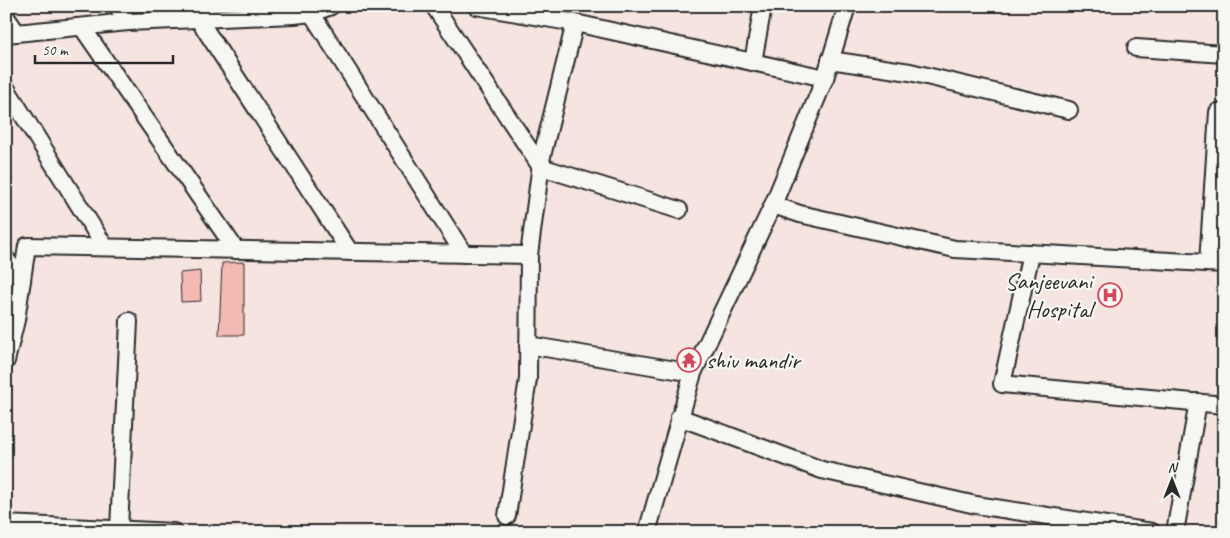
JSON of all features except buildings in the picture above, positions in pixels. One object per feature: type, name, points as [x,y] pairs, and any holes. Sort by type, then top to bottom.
[{"type":"street","points":[[117,6],[128,22]]},
{"type":"street","points":[[6,17],[12,33],[202,13],[310,9],[331,6]]},
{"type":"street","points":[[434,6],[541,167],[678,210]]},
{"type":"street","points":[[476,6],[575,24],[825,78]]},
{"type":"street","points":[[753,62],[763,6]]},
{"type":"street","points":[[647,532],[678,417],[693,373],[773,205],[825,78],[847,6]]},
{"type":"street","points":[[310,9],[464,254]]},
{"type":"street","points":[[202,13],[350,252]]},
{"type":"street","points":[[506,516],[528,379],[528,255],[541,167],[575,24]]},
{"type":"street","points":[[82,26],[236,250]]},
{"type":"street","points":[[1136,48],[1224,54]]},
{"type":"street","points":[[830,60],[910,72],[1069,110]]},
{"type":"street","points":[[6,88],[105,247]]},
{"type":"street","points":[[773,205],[800,214],[955,249],[1216,263],[1218,112]]},
{"type":"street","points":[[6,361],[11,320],[22,282],[27,246],[528,255]]},
{"type":"street","points":[[1031,253],[1002,384],[1224,405]]},
{"type":"street","points":[[6,259],[22,282]]},
{"type":"street","points":[[119,529],[130,321]]},
{"type":"street","points":[[528,345],[693,373]]},
{"type":"street","points":[[1175,532],[1198,402]]},
{"type":"street","points":[[678,417],[822,470],[976,505],[1152,532]]},
{"type":"street","points":[[6,524],[174,532]]},
{"type":"place","name":"Sanjeevani Hospital","points":[[1110,295]]},
{"type":"place","name":"shiv mandir","points":[[689,360]]}]
